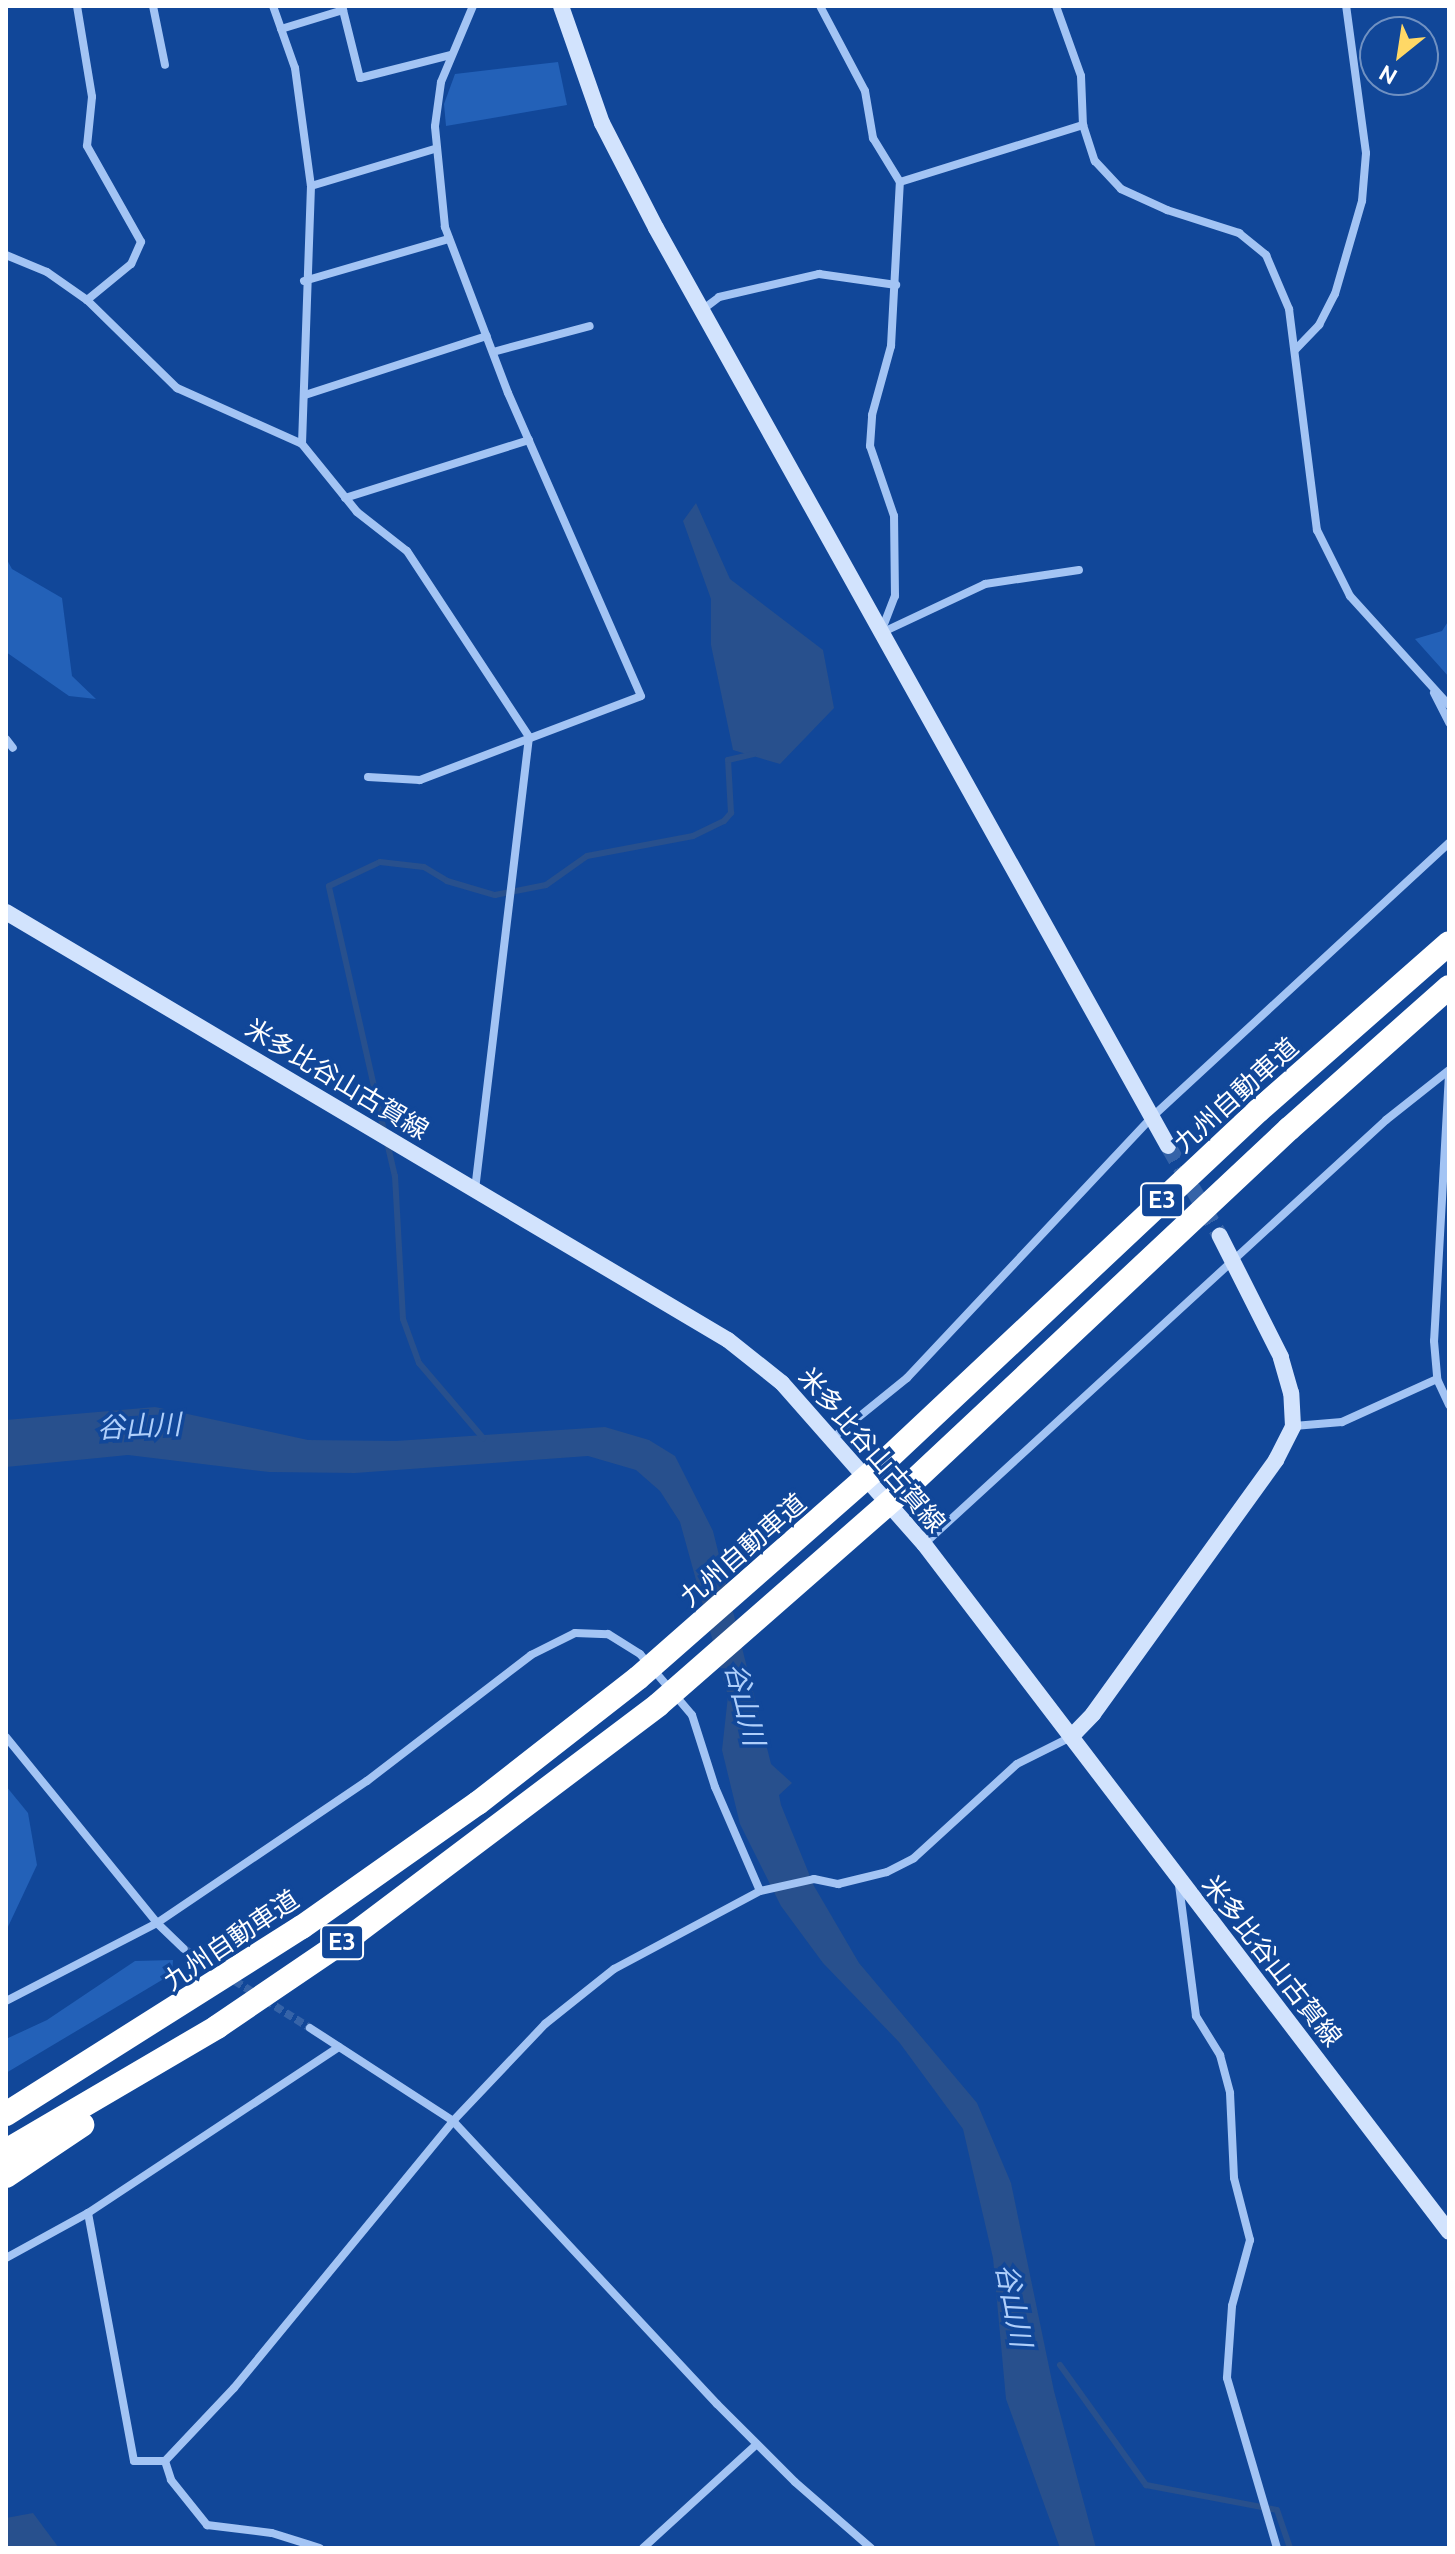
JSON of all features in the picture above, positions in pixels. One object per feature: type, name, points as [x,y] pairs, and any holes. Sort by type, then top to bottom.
[{"type":"highway","name":"九州自動車道","points":[[6,2114],[302,1927],[478,1803],[638,1678],[882,1464],[1258,1111],[1449,943]]},
{"type":"highway","name":"E3","points":[[6,2151],[217,2027],[505,1826],[658,1705],[904,1490],[1289,1129],[1449,987]]},
{"type":"highway","points":[[6,2176],[217,2027]]},
{"type":"main road","points":[[561,6],[602,123],[702,310],[1168,1146]]},
{"type":"main road","name":"米多比谷山古賀線","points":[[6,912],[728,1340],[782,1383],[834,1437],[924,1544],[1449,2232]]},
{"type":"main road","points":[[1071,1737],[1093,1714],[1276,1460],[1293,1426],[1291,1393],[1281,1357],[1220,1236]]},
{"type":"street","points":[[77,6],[92,97],[87,146],[141,242],[131,264],[87,300]]},
{"type":"street","points":[[153,6],[165,65]]},
{"type":"street","points":[[273,6],[295,68],[311,186],[304,281],[302,444]]},
{"type":"street","points":[[368,777],[420,780],[641,696],[529,440],[449,239],[434,149],[441,82],[473,6]]},
{"type":"street","points":[[820,6],[865,91],[873,138],[900,182],[891,346],[872,415],[870,446],[894,516],[895,596],[881,633]]},
{"type":"street","points":[[1056,6],[1081,76],[1083,125],[1095,161],[1121,189],[1167,210],[1239,233],[1266,255],[1289,309],[1317,530],[1350,596],[1449,705]]},
{"type":"street","points":[[1295,350],[1319,325],[1335,294],[1362,201],[1366,153],[1346,6]]},
{"type":"street","points":[[281,29],[343,10],[360,78],[450,55]]},
{"type":"street","points":[[900,182],[1083,125]]},
{"type":"street","points":[[311,186],[434,149]]},
{"type":"street","points":[[304,281],[449,239]]},
{"type":"street","points":[[6,255],[47,272],[87,300],[177,388],[302,444],[345,498],[407,551],[529,737],[475,1188]]},
{"type":"street","points":[[702,310],[719,297],[819,274],[896,285]]},
{"type":"street","points":[[493,352],[590,326]]},
{"type":"street","points":[[305,395],[487,336]]},
{"type":"street","points":[[345,498],[529,440]]},
{"type":"street","points":[[881,633],[985,584],[1079,570]]},
{"type":"street","points":[[1428,681],[1449,723]]},
{"type":"street","points":[[6,739],[13,748]]},
{"type":"street","points":[[834,1437],[907,1378],[1152,1117],[1449,843]]},
{"type":"street","points":[[924,1544],[1386,1120],[1449,1072]]},
{"type":"street","points":[[1449,1072],[1435,1272],[1437,1379],[1449,1405]]},
{"type":"street","points":[[1293,1426],[1342,1422],[1437,1379]]},
{"type":"street","points":[[6,2001],[157,1923],[367,1781],[531,1655],[556,1639],[592,1631],[640,1654],[692,1715],[715,1787],[762,1890]]},
{"type":"street","points":[[6,1737],[157,1923],[184,1949]]},
{"type":"street","points":[[88,2213],[134,2461],[165,2461],[234,2388],[453,2121],[545,2024],[614,1969],[762,1890],[814,1879],[838,1884],[887,1872],[914,1858],[1017,1764],[1071,1737]]},
{"type":"street","points":[[1179,1880],[1196,2016],[1220,2055],[1230,2093],[1234,2178],[1250,2240],[1232,2306],[1227,2378],[1277,2548]]},
{"type":"street","points":[[310,2028],[453,2121],[757,2444],[871,2548]]},
{"type":"street","points":[[6,2258],[88,2213],[339,2047]]},
{"type":"street","points":[[643,2548],[757,2444]]},
{"type":"street","points":[[165,2461],[171,2480],[207,2525],[272,2533],[320,2548]]},
{"type":"shaded area","points":[[558,62],[567,105],[446,126],[444,104],[455,74]]},
{"type":"shaded area","points":[[6,558],[12,569],[62,598],[72,676],[96,699],[69,696],[6,652]]},
{"type":"shaded area","points":[[1449,620],[1449,677],[1415,639],[1442,631]]},
{"type":"shaded area","points":[[6,1786],[28,1813],[37,1865],[6,1931]]},
{"type":"shaded area","points":[[173,1960],[172,1974],[6,2073],[6,2039],[47,2020],[135,1961]]},
{"type":"water","points":[[696,503],[730,579],[823,650],[834,708],[780,764],[733,750],[711,645],[711,599],[683,521]]},
{"type":"water","name":"谷山川","points":[[155,1407],[308,1440],[396,1441],[605,1427],[649,1440],[675,1456],[713,1531],[771,1764],[792,1783],[779,1795],[781,1805],[814,1886],[859,1963],[977,2103],[1011,2183],[1054,2391],[1096,2548],[1060,2548],[1006,2399],[993,2258],[963,2129],[899,2042],[823,1963],[781,1906],[740,1824],[722,1750],[728,1696],[680,1522],[660,1491],[636,1470],[588,1456],[355,1473],[269,1472],[128,1455],[6,1467],[6,1420]]},
{"type":"water","points":[[33,2513],[59,2548],[6,2548],[6,2518]]},
{"type":"waterway","points":[[384,1131],[329,886],[380,862],[424,867],[447,881],[495,895],[546,885],[587,856],[693,836],[724,821],[731,813],[728,760],[753,754]]},
{"type":"waterway","points":[[387,1142],[395,1176],[403,1319],[419,1363],[483,1438]]},
{"type":"waterway","points":[[1060,2365],[1146,2485],[1277,2510],[1290,2548]]},
{"type":"tunnel","points":[[1168,1146],[1220,1236]]},
{"type":"tunnel","points":[[184,1949],[310,2028]]}]
